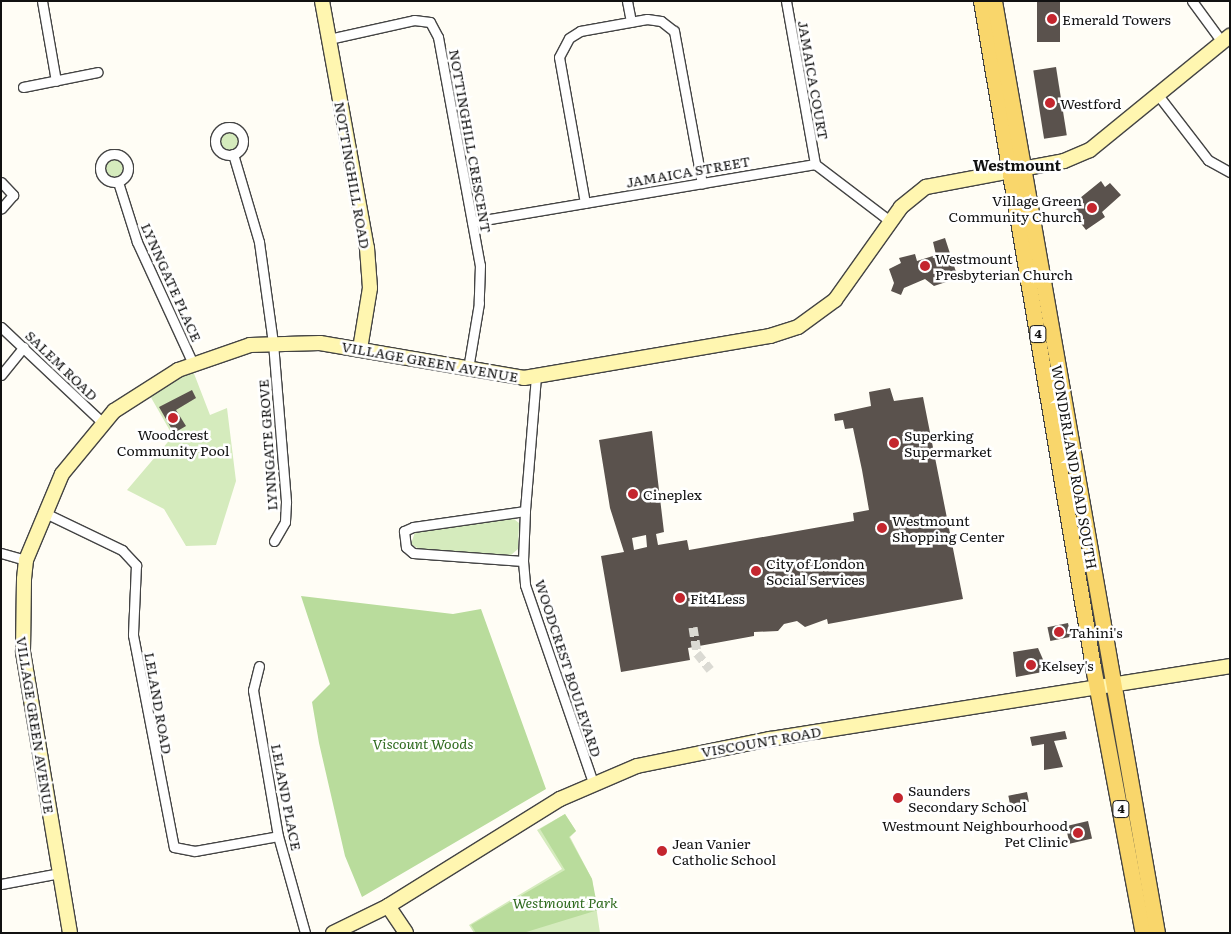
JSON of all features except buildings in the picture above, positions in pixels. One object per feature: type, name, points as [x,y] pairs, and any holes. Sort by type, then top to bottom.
[{"type":"main road","name":"WONDERLAND ROAD SOUTH","points":[[981,1],[1015,170],[1104,684],[1143,933]]},
{"type":"main road","name":"WONDERLAND ROAD SOUTH","points":[[994,1],[1015,170]]},
{"type":"main road","name":"WONDERLAND ROAD SOUTH","points":[[1104,684],[1157,933]]},
{"type":"street","points":[[42,1],[56,81]]},
{"type":"street","name":"NOTTINGHILL ROAD","points":[[322,1],[367,248],[370,288],[360,349]]},
{"type":"street","points":[[627,1],[631,22]]},
{"type":"street","name":"JAMAICA COURT","points":[[786,1],[815,164]]},
{"type":"street","points":[[1192,1],[1226,39]]},
{"type":"street","name":"NOTTINGHILL CRESCENT","points":[[329,39],[414,20],[430,22],[438,37],[480,265],[480,303],[468,369]]},
{"type":"street","points":[[585,203],[559,57],[569,38],[580,31],[631,22],[661,21],[674,31],[702,183]]},
{"type":"street","name":"VILLAGE GREEN AVENUE","points":[[70,933],[23,651],[26,560],[43,512],[62,474],[104,423],[147,386],[193,364],[250,345],[273,343],[360,349],[468,369],[536,376],[770,336],[798,327],[835,300],[901,207],[926,187],[1015,170],[1090,150],[1226,39]]},
{"type":"street","points":[[23,87],[98,72]]},
{"type":"street","points":[[1158,95],[1208,160],[1230,172]]},
{"type":"street","name":"LYNNGATE GROVE","points":[[233,154],[259,242],[273,343],[286,502],[285,522],[274,541]]},
{"type":"street","points":[[815,164],[891,222]]},
{"type":"street","name":"JAMAICA STREET","points":[[472,222],[815,164]]},
{"type":"street","points":[[1,182],[13,195],[1,209]]},
{"type":"street","name":"LYNNGATE PLACE","points":[[118,182],[137,242],[193,364]]},
{"type":"street","name":"SALEM ROAD","points":[[1,327],[104,423]]},
{"type":"street","points":[[1,375],[24,347]]},
{"type":"street","name":"WOODCREST BOULEVARD","points":[[536,376],[525,511],[523,561],[525,585],[593,783]]},
{"type":"street","points":[[523,561],[413,553],[406,547],[404,531],[525,511]]},
{"type":"street","name":"LELAND ROAD","points":[[43,512],[122,550],[136,565],[134,636],[174,847],[195,851],[278,836]]},
{"type":"street","points":[[1,553],[26,560]]},
{"type":"street","name":"LELAND PLACE","points":[[259,666],[253,690],[278,836],[305,933]]},
{"type":"street","name":"VISCOUNT ROAD","points":[[333,933],[388,906],[593,783],[637,766],[770,739],[1104,684],[1230,666]]},
{"type":"street","points":[[1,884],[60,873]]},
{"type":"street","points":[[388,906],[406,933]]},
{"type":"green space","points":[[226,132],[234,132],[239,137],[237,148],[226,150],[221,145],[221,137]]},
{"type":"green space","points":[[110,159],[118,159],[123,164],[121,175],[110,177],[105,172],[105,164]]},
{"type":"green space","points":[[193,371],[210,415],[227,408],[236,481],[216,545],[186,546],[164,509],[127,490],[173,436],[149,394]]},
{"type":"green space","points":[[510,516],[519,523],[518,549],[511,555],[422,551],[411,544],[415,532]]},
{"type":"green space","name":"Viscount Woods","points":[[301,596],[453,614],[481,609],[546,789],[362,897],[345,856],[319,743],[312,702],[330,684]]},
{"type":"green space","name":"Westmount Park","points":[[565,814],[576,831],[570,837],[592,879],[600,933],[474,933],[469,925],[562,869],[537,830]]},
{"type":"green space","name":"Westmount Park","points":[[565,814],[576,831],[569,837],[592,879],[598,910],[523,933],[476,933],[471,925],[565,870],[540,829]]},
{"type":"tunnel","points":[[693,627],[697,653],[710,669]]},
{"type":"place","name":"Emerald Towers","points":[[1052,19]]},
{"type":"place","name":"Westford","points":[[1050,103]]},
{"type":"place","name":"Village Green Community Church","points":[[1092,208]]},
{"type":"place","name":"Westmount Presbyterian Church","points":[[925,266]]},
{"type":"place","name":"Woodcrest Community Pool","points":[[173,418]]},
{"type":"place","name":"Superking Supermarket","points":[[894,443]]},
{"type":"place","name":"Cineplex","points":[[633,494]]},
{"type":"place","name":"Westmount Shopping Center","points":[[882,528]]},
{"type":"place","name":"City of London Social Services","points":[[756,571]]},
{"type":"place","name":"Fit4Less","points":[[680,598]]},
{"type":"place","name":"Tahini's","points":[[1059,632]]},
{"type":"place","name":"Kelsey's","points":[[1031,665]]},
{"type":"place","name":"Saunders Secondary School","points":[[898,798]]},
{"type":"place","name":"Westmount Neighbourhood Pet Clinic","points":[[1078,833]]},
{"type":"place","name":"Jean Vanier Catholic School","points":[[662,851]]},
{"type":"district","name":"Westmount","points":[[1017,165]]}]
